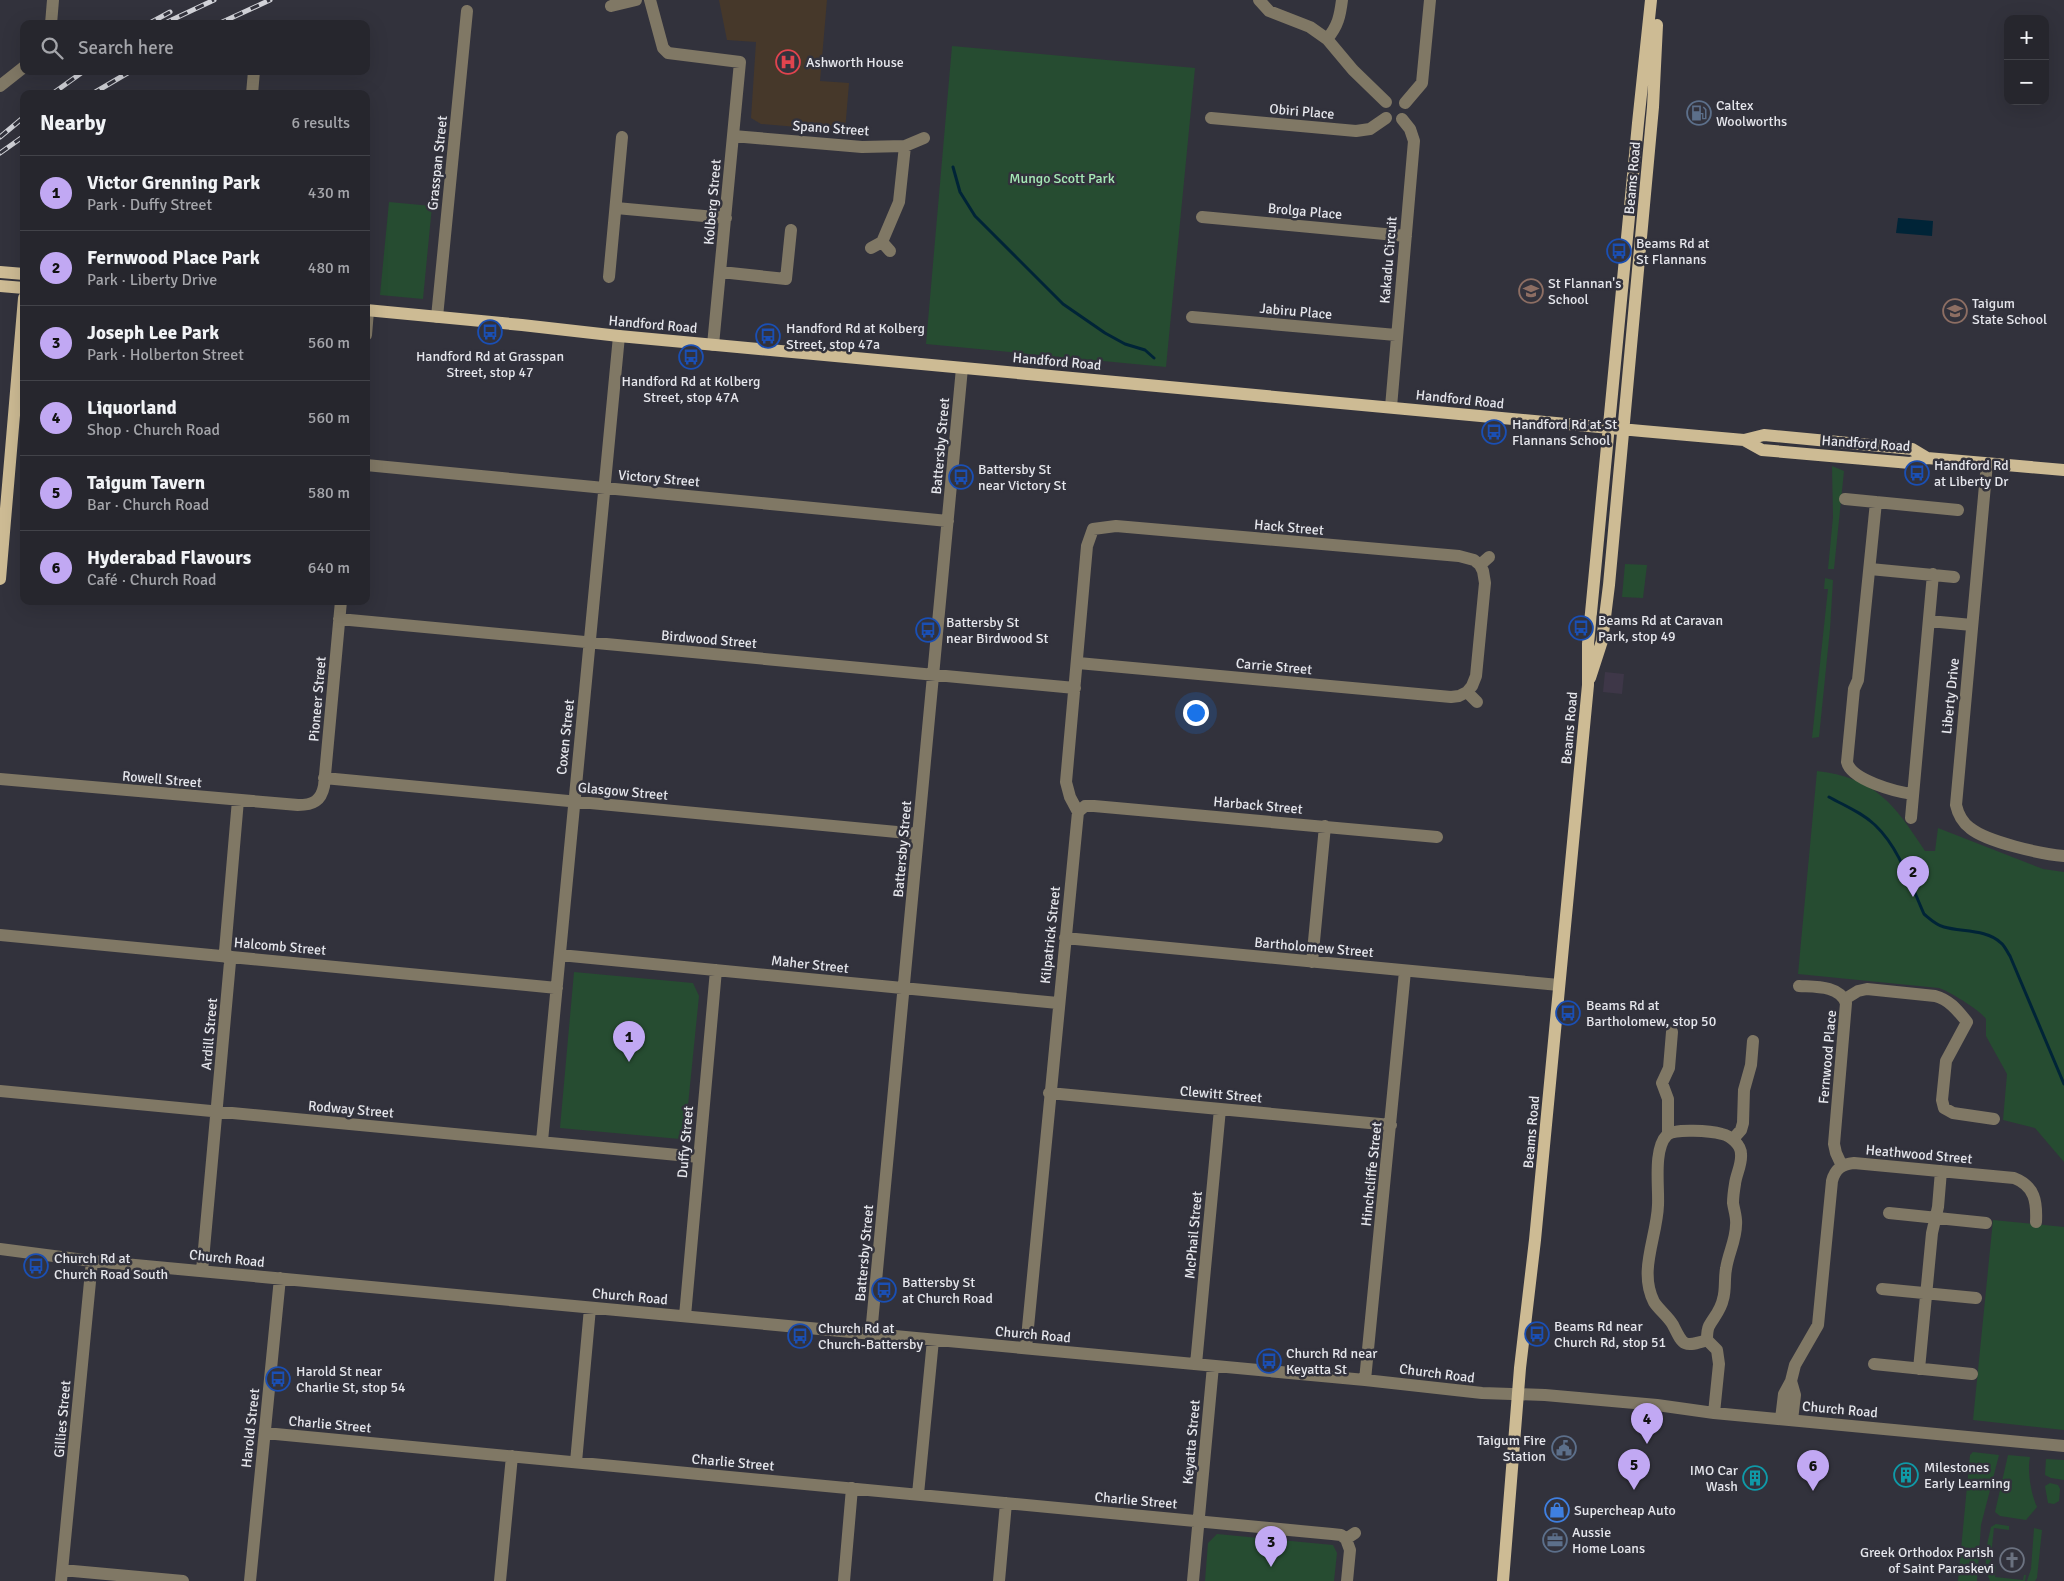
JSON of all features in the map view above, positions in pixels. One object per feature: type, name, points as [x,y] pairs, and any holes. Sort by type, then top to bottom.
[{"type":"main road","name":"Beams Road","points":[[1503,1581],[1518,1395],[1536,1232],[1588,685],[1587,654],[1651,0]]},
{"type":"main road","name":"Beams Road","points":[[1588,685],[1599,655],[1605,628],[1625,430],[1653,107],[1658,0]]},
{"type":"main road","points":[[0,272],[20,274]]},
{"type":"main road","points":[[0,286],[20,288]]},
{"type":"main road","name":"Handford Road","points":[[370,310],[713,345],[1625,430],[1744,440],[1764,435],[1848,442],[1912,449],[1927,458],[2064,470]]},
{"type":"main road","points":[[0,580],[20,345]]},
{"type":"street","points":[[51,20],[53,0]]},
{"type":"street","points":[[611,6],[636,0]]},
{"type":"street","name":"Kolberg Street","points":[[650,0],[664,48],[668,53],[740,62],[713,345]]},
{"type":"street","points":[[1259,0],[1269,11],[1310,27],[1327,39],[1353,70],[1386,102]]},
{"type":"street","points":[[1327,39],[1336,28],[1340,17],[1342,0]]},
{"type":"street","points":[[1406,103],[1422,83],[1430,0]]},
{"type":"street","name":"Grasspan Street","points":[[437,317],[467,11]]},
{"type":"street","points":[[0,86],[20,70]]},
{"type":"street","points":[[252,90],[254,75]]},
{"type":"street","points":[[1396,97],[1406,103],[1408,110],[1402,119],[1392,121],[1386,118],[1383,111],[1386,102],[1396,97]]},
{"type":"street","name":"Obiri Place","points":[[1211,118],[1356,131],[1370,128],[1386,118]]},
{"type":"street","name":"Kakadu Circuit","points":[[1391,407],[1414,140],[1410,129],[1402,119]]},
{"type":"street","name":"Spano Street","points":[[733,136],[862,147],[905,146],[924,138]]},
{"type":"street","points":[[609,278],[622,138]]},
{"type":"street","points":[[881,247],[899,202],[905,146]]},
{"type":"street","points":[[616,208],[726,218]]},
{"type":"street","name":"Brolga Place","points":[[1202,217],[1406,236]]},
{"type":"street","points":[[721,272],[786,278],[791,230]]},
{"type":"street","name":"Jabiru Place","points":[[1192,317],[1396,335]]},
{"type":"street","name":"Coxen Street","points":[[542,1141],[619,336]]},
{"type":"street","name":"Battersby Street","points":[[871,1334],[962,368]]},
{"type":"street","name":"Liberty Drive","points":[[1987,463],[1956,788],[1956,805],[1958,814],[1969,827],[1980,834],[2027,850],[2064,856]]},
{"type":"street","name":"Victory Street","points":[[370,465],[948,520]]},
{"type":"street","points":[[1845,499],[1958,510]]},
{"type":"street","points":[[1876,502],[1858,680],[1854,690],[1847,762],[1852,773],[1887,789],[1913,794]]},
{"type":"street","name":"Hack Street","points":[[1093,529],[1116,526],[1459,556],[1484,561],[1485,583],[1476,676],[1467,692]]},
{"type":"street","name":"Kilpatrick Street","points":[[1026,1348],[1049,1093],[1078,812],[1070,797],[1066,782],[1087,546],[1093,529]]},
{"type":"street","points":[[1870,569],[1954,577]]},
{"type":"street","points":[[1911,818],[1933,574]]},
{"type":"street","name":"Pioneer Street","points":[[320,798],[324,778],[341,605]]},
{"type":"street","name":"Birdwood Street","points":[[339,620],[1075,688]]},
{"type":"street","points":[[1929,621],[1972,625]]},
{"type":"street","name":"Carrie Street","points":[[1078,663],[1451,697],[1467,692]]},
{"type":"street","points":[[1467,692],[1477,702]]},
{"type":"street","name":"Glasgow Street","points":[[324,778],[918,834]]},
{"type":"street","name":"Rowell Street","points":[[0,779],[305,805],[313,803],[320,798]]},
{"type":"street","name":"Ardill Street","points":[[202,1270],[230,962],[225,951],[238,800]]},
{"type":"street","name":"Harback Street","points":[[1078,812],[1082,807],[1089,805],[1437,837]]},
{"type":"street","points":[[1312,962],[1325,826]]},
{"type":"street","name":"Halcomb Street","points":[[0,935],[557,988]]},
{"type":"street","name":"Bartholomew Street","points":[[1065,938],[1559,985]]},
{"type":"street","name":"Maher Street","points":[[560,956],[1058,1003]]},
{"type":"street","name":"Duffy Street","points":[[685,1316],[716,970]]},
{"type":"street","name":"Hinchcliffe Street","points":[[1366,1380],[1405,971]]},
{"type":"street","name":"Fernwood Place","points":[[1799,986],[1831,989],[1845,999],[1847,1011],[1834,1144],[1842,1166]]},
{"type":"street","points":[[1845,999],[1863,990],[1935,996],[1947,1000],[1967,1022],[1946,1061],[1943,1104],[1947,1111],[1952,1113],[1994,1119]]},
{"type":"street","points":[[1668,1134],[1668,1099],[1662,1083],[1669,1068],[1672,1032]]},
{"type":"street","points":[[1733,1139],[1743,1123],[1744,1090],[1751,1065],[1753,1041]]},
{"type":"street","name":"Rodway Street","points":[[0,1091],[699,1157]]},
{"type":"street","name":"Clewitt Street","points":[[1049,1093],[1391,1125]]},
{"type":"street","name":"McPhail Street","points":[[1196,1364],[1220,1109]]},
{"type":"street","points":[[1707,1340],[1694,1345],[1683,1343],[1677,1336],[1673,1324],[1655,1303],[1649,1290],[1647,1274],[1650,1243],[1658,1206],[1657,1170],[1660,1148],[1668,1134],[1680,1130],[1723,1134],[1733,1139],[1739,1146],[1742,1154],[1734,1188],[1737,1224],[1726,1269],[1723,1299],[1718,1314],[1708,1327],[1707,1340],[1717,1350],[1719,1364],[1714,1413]]},
{"type":"street","name":"Heathwood Street","points":[[1842,1166],[1854,1163],[2019,1180],[2030,1189],[2036,1199],[2036,1222]]},
{"type":"street","points":[[1786,1420],[1795,1395],[1791,1381],[1795,1366],[1818,1325],[1832,1181],[1835,1173],[1842,1166]]},
{"type":"street","points":[[1919,1369],[1932,1233],[1938,1207],[1942,1171]]},
{"type":"street","points":[[1889,1213],[1986,1223]]},
{"type":"street","name":"Church Road","points":[[0,1249],[92,1261],[1366,1380],[1482,1394],[1545,1395],[1657,1405],[1714,1413],[2064,1446]]},
{"type":"street","name":"Gillies Street","points":[[62,1575],[92,1261]]},
{"type":"street","name":"Harold Street","points":[[250,1581],[280,1278]]},
{"type":"street","points":[[1882,1289],[1976,1298]]},
{"type":"street","points":[[576,1462],[590,1308]]},
{"type":"street","points":[[918,1494],[933,1340]]},
{"type":"street","points":[[1874,1364],[1972,1374]]},
{"type":"street","name":"Keyatta Street","points":[[1192,1581],[1213,1366]]},
{"type":"street","name":"Charlie Street","points":[[265,1433],[1337,1534],[1350,1536],[1347,1581]]},
{"type":"street","points":[[500,1581],[512,1456]]},
{"type":"street","points":[[844,1581],[852,1488]]},
{"type":"street","points":[[999,1581],[1006,1503]]},
{"type":"street","points":[[62,1575],[183,1581]]},
{"type":"shaded area","name":"Ashworth House","points":[[719,0],[827,0],[820,81],[849,83],[845,131],[761,124],[751,118],[756,42],[727,40]]},
{"type":"shaded area","points":[[1605,672],[1624,674],[1622,694],[1603,692]]},
{"type":"green space","name":"Mungo Scott Park","points":[[952,46],[1195,68],[1166,367],[926,344]]},
{"type":"green space","points":[[389,202],[432,206],[423,299],[380,295]]},
{"type":"green space","points":[[1832,466],[1844,471],[1834,569],[1828,569],[1833,517]]},
{"type":"green space","points":[[1625,564],[1647,565],[1643,598],[1622,597]]},
{"type":"green space","points":[[1825,578],[1833,580],[1830,629],[1819,737],[1812,738],[1828,589],[1824,589]]},
{"type":"green space","points":[[1817,771],[1855,780],[1882,796],[1904,820],[1925,851],[1935,851],[1938,828],[2043,869],[2064,872],[2064,1162],[2035,1128],[2003,1120],[2007,1074],[1986,1036],[1986,1019],[1972,1006],[1939,988],[1798,974]]},
{"type":"green space","points":[[574,972],[693,983],[699,996],[685,1135],[680,1139],[560,1128]]},
{"type":"green space","points":[[1993,1220],[2064,1227],[2064,1430],[1973,1420]]},
{"type":"green space","points":[[1973,1452],[1999,1455],[1981,1525],[1977,1581],[1958,1581],[1970,1455]]},
{"type":"green space","points":[[2008,1455],[2030,1457],[2030,1482],[2037,1507],[2026,1520],[2000,1516],[1995,1512]]},
{"type":"green space","points":[[2046,1459],[2064,1460],[2064,1480],[2045,1475]]},
{"type":"green space","points":[[2050,1483],[2058,1485],[2060,1489],[2059,1501],[2054,1504],[2048,1503],[2045,1486]]},
{"type":"green space","points":[[1996,1524],[2009,1526],[2009,1530],[1994,1528],[1990,1565],[1996,1566],[1995,1577],[2023,1580],[2024,1575],[2026,1575],[2025,1581],[1990,1581],[1986,1568],[1986,1554],[1991,1527]]},
{"type":"green space","points":[[2034,1528],[2042,1530],[2037,1578],[2035,1581],[2027,1581],[2031,1569]]},
{"type":"green space","points":[[1217,1534],[1333,1545],[1337,1553],[1334,1581],[1205,1581],[1208,1543]]},
{"type":"water","points":[[1898,218],[1933,221],[1932,236],[1896,233]]},
{"type":"waterway","points":[[953,167],[960,192],[975,216],[1063,304],[1105,333],[1125,344],[1145,350],[1154,358]]},
{"type":"waterway","points":[[1829,797],[1865,817],[1884,835],[1898,856],[1924,914],[1944,927],[1989,935],[2004,946],[2010,956],[2064,1084]]},
{"type":"railway","points":[[172,20],[214,0]]},
{"type":"railway","points":[[227,20],[270,0]]},
{"type":"railway","points":[[155,20],[170,12]]},
{"type":"railway","points":[[58,90],[78,75]]},
{"type":"railway","points":[[99,90],[124,75]]},
{"type":"railway","points":[[0,137],[20,120]]},
{"type":"railway","points":[[0,153],[20,139]]},
{"type":"place","name":"Ashworth House","points":[[788,62]]},
{"type":"place","name":"Caltex Woolworths","points":[[1699,113]]},
{"type":"place","name":"Beams Rd at St Flannans","points":[[1619,251]]},
{"type":"place","name":"St Flannan's School","points":[[1531,291]]},
{"type":"place","name":"Taigum State School","points":[[1955,311]]},
{"type":"place","name":"Handford Rd at Grasspan Street, stop 47","points":[[490,332]]},
{"type":"place","name":"Handford Rd at Kolberg Street, stop 47a","points":[[768,336]]},
{"type":"place","name":"Handford Rd at Kolberg Street, stop 47A","points":[[691,357]]},
{"type":"place","name":"Handford Rd at St Flannans School","points":[[1494,432]]},
{"type":"place","name":"Handford Rd at Liberty Dr","points":[[1917,473]]},
{"type":"place","name":"Battersby St near Victory St","points":[[961,477]]},
{"type":"place","name":"Beams Rd at Caravan Park, stop 49","points":[[1581,628]]},
{"type":"place","name":"Battersby St near Birdwood St","points":[[928,630]]},
{"type":"place","name":"Fernwood Place Park","points":[[1913,897]]},
{"type":"place","name":"Beams Rd at Bartholomew, stop 50","points":[[1568,1013]]},
{"type":"place","name":"Victor Grenning Park","points":[[629,1062]]},
{"type":"place","name":"Church Rd at Church Road South","points":[[36,1266]]},
{"type":"place","name":"Battersby St at Church Road","points":[[884,1290]]},
{"type":"place","name":"Beams Rd near Church Rd, stop 51","points":[[1537,1334]]},
{"type":"place","name":"Church Rd at Church-Battersby","points":[[800,1336]]},
{"type":"place","name":"Church Rd near Keyatta St","points":[[1269,1361]]},
{"type":"place","name":"Harold St near Charlie St, stop 54","points":[[278,1379]]},
{"type":"place","name":"Liquorland","points":[[1647,1444]]},
{"type":"place","name":"Taigum Fire Station","points":[[1564,1448]]},
{"type":"place","name":"Milestones Early Learning","points":[[1906,1475]]},
{"type":"place","name":"IMO Car Wash","points":[[1755,1478]]},
{"type":"place","name":"Taigum Tavern","points":[[1634,1490]]},
{"type":"place","name":"Hyderabad Flavours","points":[[1813,1491]]},
{"type":"place","name":"Supercheap Auto","points":[[1557,1510]]},
{"type":"place","name":"Aussie Home Loans","points":[[1555,1540]]},
{"type":"place","name":"Greek Orthodox Parish of Saint Paraskevi","points":[[2012,1560]]},
{"type":"place","name":"Joseph Lee Park","points":[[1271,1567]]}]
